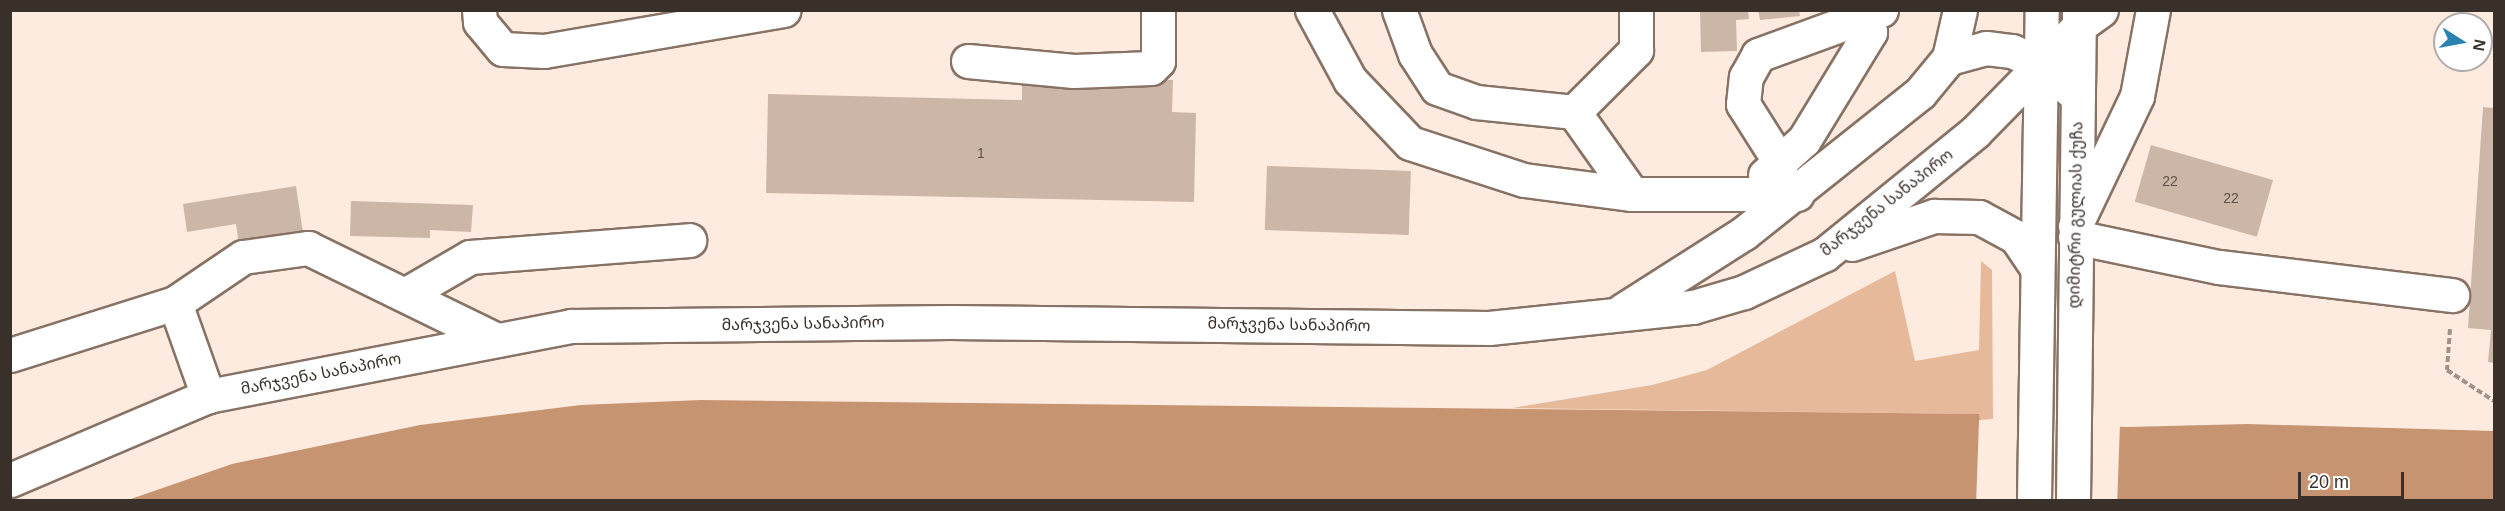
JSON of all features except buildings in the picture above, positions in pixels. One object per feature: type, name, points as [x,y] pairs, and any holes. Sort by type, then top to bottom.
[{"type":"main road","points":[[479,10],[480,22],[503,49],[544,51],[760,11],[784,10]]},
{"type":"main road","points":[[968,62],[1074,70],[1151,68],[1158,61],[1158,10]]},
{"type":"main road","points":[[1312,10],[1350,80],[1410,143],[1524,180],[1642,194],[1797,194]]},
{"type":"main road","points":[[1399,10],[1415,54],[1437,88],[1476,102],[1574,112],[1642,194]]},
{"type":"main road","points":[[1574,112],[1636,50],[1636,10]]},
{"type":"main road","points":[[1960,10],[1949,58],[1986,48],[2012,51],[2042,65],[2078,97]]},
{"type":"main road","points":[[2034,501],[2036,267],[2042,10]]},
{"type":"main road","points":[[2153,10],[2137,96],[2075,232],[2219,267],[2452,295]]},
{"type":"main road","points":[[1736,194],[1781,164],[1804,140],[1870,32],[1869,13],[1758,55],[1746,77],[1743,104],[1781,164]]},
{"type":"main road","name":"მარჯვენა სანაპირო","points":[[10,480],[208,396],[571,326],[950,322],[1489,328],[1693,306],[1744,292],[1826,254],[1975,132],[2042,65],[2086,16]]},
{"type":"main road","name":"დიმიტრი გულიას ქუჩა","points":[[2073,501],[2078,97],[2086,16]]},
{"type":"main road","name":"მარჯვენა სანაპირო","points":[[1618,313],[1797,194],[1920,93],[1949,58]]},
{"type":"main road","points":[[1826,254],[1915,221],[1955,214],[2002,226],[2016,237],[2036,267]]},
{"type":"main road","points":[[408,293],[470,257],[689,240]]},
{"type":"main road","points":[[10,355],[175,303],[243,257],[308,248],[408,293],[497,340]]},
{"type":"main road","points":[[175,303],[208,396]]},
{"type":"path","points":[[2452,295],[2447,370],[2494,401]]},
{"type":"shaded area","points":[[1981,261],[1992,270],[1993,419],[1979,420],[1979,414],[1512,408],[1652,385],[1707,370],[1895,271],[1915,361],[1979,350]]},
{"type":"shaded area","points":[[701,400],[1979,414],[1980,421],[2127,427],[2248,424],[2494,431],[2494,500],[128,500],[232,464],[420,425],[581,405]]},
{"type":"pier","points":[[1979,420],[2120,425],[2117,500],[1976,500]]}]
